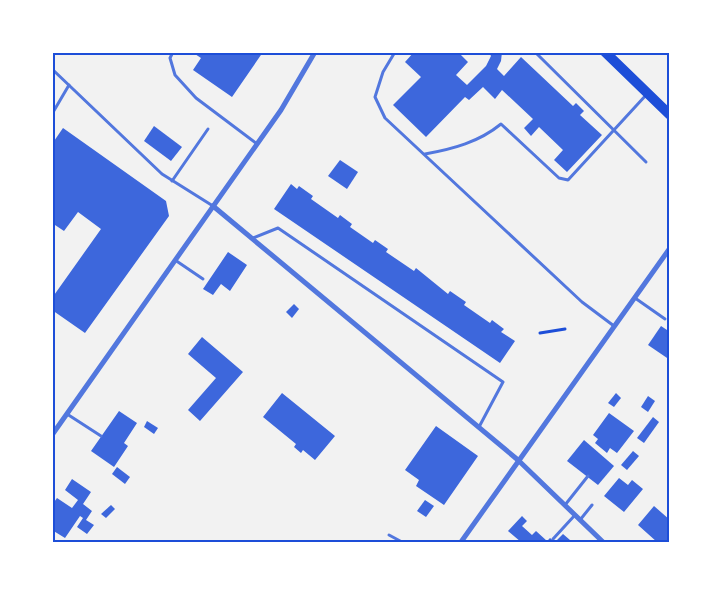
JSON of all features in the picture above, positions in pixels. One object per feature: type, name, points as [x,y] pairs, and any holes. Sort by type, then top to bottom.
[{"type":"main road","points":[[605,52],[670,115]]},
{"type":"street","points":[[52,435],[281,110],[314,52]]},
{"type":"street","points":[[213,206],[518,460],[603,542]]},
{"type":"street","points":[[461,542],[670,248]]},
{"type":"lane","points":[[173,52],[170,58],[175,75],[196,98],[257,144]]},
{"type":"lane","points":[[395,52],[383,72],[375,97],[385,118],[582,302],[614,326]]},
{"type":"lane","points":[[535,52],[646,162]]},
{"type":"lane","points":[[52,69],[162,174],[213,206]]},
{"type":"lane","points":[[52,114],[69,84]]},
{"type":"lane","points":[[424,154],[454,148],[483,138],[501,124],[559,178],[568,180],[647,93]]},
{"type":"lane","points":[[172,181],[208,129]]},
{"type":"lane","points":[[252,239],[278,228],[503,382],[479,427]]},
{"type":"lane","points":[[175,260],[204,279]]},
{"type":"lane","points":[[635,298],[665,319]]},
{"type":"lane","points":[[67,414],[101,436]]},
{"type":"lane","points":[[565,505],[588,476]]},
{"type":"lane","points":[[580,520],[592,506]]},
{"type":"lane","points":[[553,539],[575,515]]},
{"type":"lane","points":[[389,535],[402,542]]},
{"type":"path","points":[[540,333],[565,329]]},
{"type":"building","points":[[192,52],[263,52],[232,97],[193,70],[201,58]]},
{"type":"building","points":[[414,52],[458,52],[468,62],[456,75],[467,85],[486,66],[491,56],[489,52],[502,52],[501,61],[497,69],[504,76],[521,57],[573,106],[576,103],[584,111],[580,115],[602,135],[567,172],[554,160],[563,150],[539,127],[531,136],[524,128],[533,119],[502,90],[495,99],[483,87],[469,100],[465,97],[426,137],[393,105],[421,77],[405,62]]},
{"type":"building","points":[[154,126],[182,147],[171,161],[144,141]]},
{"type":"building","points":[[63,128],[166,201],[169,216],[85,333],[52,310],[52,298],[101,229],[78,212],[64,231],[52,223],[52,144]]},
{"type":"building","points":[[340,160],[358,172],[347,189],[328,176]]},
{"type":"building","points":[[291,184],[297,189],[299,186],[313,196],[311,199],[338,218],[340,215],[352,224],[350,227],[373,243],[375,240],[388,249],[386,252],[414,271],[416,268],[448,294],[450,291],[466,302],[464,305],[490,323],[492,320],[504,329],[501,332],[515,341],[500,363],[274,209]]},
{"type":"building","points":[[228,252],[247,265],[230,291],[221,284],[213,295],[203,289]]},
{"type":"building","points":[[294,304],[299,309],[292,318],[286,312]]},
{"type":"building","points":[[661,326],[670,332],[670,360],[648,345]]},
{"type":"building","points":[[202,337],[243,372],[200,421],[188,410],[216,378],[188,354]]},
{"type":"building","points":[[282,393],[335,436],[315,460],[303,450],[301,453],[294,447],[296,444],[263,417]]},
{"type":"building","points":[[616,393],[621,398],[614,407],[608,403]]},
{"type":"building","points":[[648,396],[655,401],[648,412],[641,407]]},
{"type":"building","points":[[119,411],[137,423],[124,443],[128,446],[114,467],[91,451]]},
{"type":"building","points":[[609,413],[634,431],[617,453],[610,448],[607,453],[595,443],[598,439],[593,435]]},
{"type":"building","points":[[653,417],[659,422],[644,443],[637,438]]},
{"type":"building","points":[[147,421],[158,428],[154,434],[144,427]]},
{"type":"building","points":[[436,426],[478,456],[444,505],[416,486],[419,480],[405,470]]},
{"type":"building","points":[[584,440],[614,466],[598,485],[567,461]]},
{"type":"building","points":[[633,451],[639,456],[627,470],[621,465]]},
{"type":"building","points":[[117,467],[130,477],[125,484],[112,474]]},
{"type":"building","points":[[619,478],[628,485],[632,480],[643,489],[624,512],[604,496]]},
{"type":"building","points":[[72,479],[91,492],[83,504],[92,511],[86,520],[94,525],[87,534],[77,527],[83,518],[80,516],[65,538],[52,530],[52,505],[57,498],[72,508],[78,500],[65,490]]},
{"type":"building","points":[[425,500],[434,506],[426,517],[417,511]]},
{"type":"building","points":[[111,505],[115,509],[106,518],[101,514]]},
{"type":"building","points":[[654,506],[670,520],[670,542],[660,540],[657,542],[638,525]]},
{"type":"building","points":[[522,516],[527,521],[522,526],[532,535],[536,531],[547,541],[550,538],[555,542],[521,542],[508,531]]},
{"type":"building","points":[[563,534],[570,540],[568,542],[555,542]]}]
